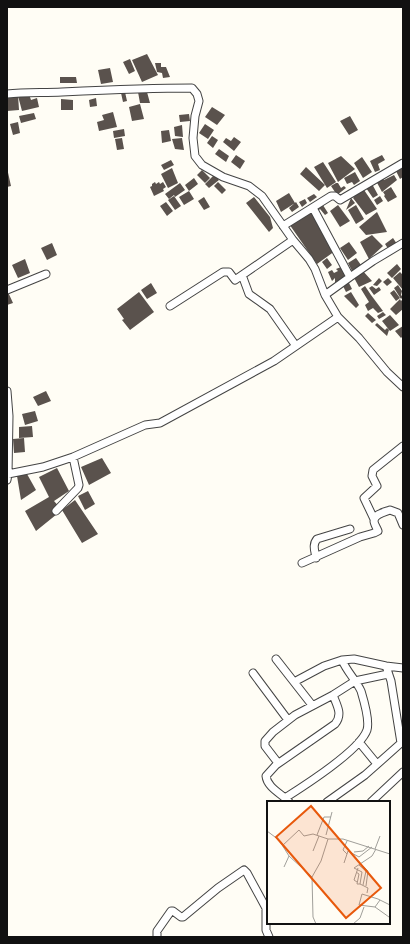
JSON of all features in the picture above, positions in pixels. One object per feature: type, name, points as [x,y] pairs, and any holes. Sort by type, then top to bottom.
[{"type":"street","points":[[7,94],[119,88],[192,88],[197,94],[199,101],[195,116],[193,138],[195,156],[202,165],[223,177],[249,186],[262,196],[293,240],[309,259],[315,269],[325,295],[338,316],[359,338],[387,372],[403,387]]},
{"type":"street","points":[[283,226],[332,196],[336,196],[340,200],[403,163]]},
{"type":"street","points":[[314,208],[350,277]]},
{"type":"street","points":[[170,306],[223,272],[229,272],[234,280],[242,276],[293,240]]},
{"type":"street","points":[[325,295],[373,261],[403,243]]},
{"type":"street","points":[[7,290],[46,274]]},
{"type":"street","points":[[242,276],[249,294],[270,309],[296,346]]},
{"type":"street","points":[[7,391],[9,416],[8,477],[73,457],[145,425],[160,423],[274,361],[338,316]]},
{"type":"street","points":[[302,563],[360,537],[371,535],[376,532],[377,529],[374,519],[364,498],[376,486],[372,476],[373,470],[403,446]]},
{"type":"street","points":[[56,511],[78,488],[79,485],[73,457]]},
{"type":"street","points":[[374,519],[378,514],[394,510],[398,513],[403,525]]},
{"type":"street","points":[[316,558],[314,543],[317,540],[350,529]]},
{"type":"street","points":[[276,659],[312,705]]},
{"type":"street","points":[[294,682],[324,666],[342,660],[354,659],[403,668]]},
{"type":"street","points":[[333,695],[339,711],[339,720],[278,763],[266,776],[267,780],[287,800],[352,750],[367,730],[368,723],[361,691],[342,660]]},
{"type":"street","points":[[328,801],[377,764],[401,743],[386,666]]},
{"type":"street","points":[[253,674],[288,720]]},
{"type":"street","points":[[278,763],[265,746],[265,741],[273,732],[288,720],[312,705],[333,695],[355,681],[388,674]]},
{"type":"street","points":[[359,742],[377,764]]},
{"type":"street","points":[[372,801],[403,772]]},
{"type":"street","points":[[157,937],[157,931],[170,911],[173,911],[183,917],[218,888],[244,870],[266,908],[266,930],[269,937]]},
{"type":"building","points":[[147,54],[158,75],[142,82],[132,60]]},
{"type":"building","points":[[130,59],[135,71],[129,74],[123,62]]},
{"type":"building","points":[[155,63],[161,63],[161,67],[166,67],[170,77],[163,78],[162,73],[157,72]]},
{"type":"building","points":[[110,68],[113,82],[101,84],[98,70]]},
{"type":"building","points":[[60,77],[76,77],[77,83],[60,83]]},
{"type":"building","points":[[125,92],[127,101],[123,102],[121,93]]},
{"type":"building","points":[[138,92],[147,92],[150,103],[140,103]]},
{"type":"building","points":[[29,94],[31,100],[37,98],[39,107],[22,111],[18,96]]},
{"type":"building","points":[[18,95],[19,110],[7,111],[7,96]]},
{"type":"building","points":[[96,98],[97,106],[90,107],[89,100]]},
{"type":"building","points":[[61,99],[73,100],[73,110],[61,110]]},
{"type":"building","points":[[140,104],[144,119],[132,121],[129,107]]},
{"type":"building","points":[[212,107],[225,115],[217,125],[205,117]]},
{"type":"building","points":[[113,112],[117,127],[99,131],[97,122],[104,120],[102,115]]},
{"type":"building","points":[[34,113],[36,119],[21,123],[19,116]]},
{"type":"building","points":[[189,114],[190,121],[180,122],[179,115]]},
{"type":"building","points":[[350,116],[358,130],[349,135],[340,121]]},
{"type":"building","points":[[18,122],[20,133],[13,135],[10,124]]},
{"type":"building","points":[[205,124],[214,130],[208,139],[199,133]]},
{"type":"building","points":[[182,125],[183,137],[175,136],[174,127]]},
{"type":"building","points":[[124,129],[125,136],[114,138],[113,131]]},
{"type":"building","points":[[169,130],[171,141],[162,143],[161,131]]},
{"type":"building","points":[[212,136],[218,140],[213,148],[207,143]]},
{"type":"building","points":[[234,137],[241,142],[234,151],[223,142],[226,138],[231,141]]},
{"type":"building","points":[[122,138],[124,149],[117,150],[115,139]]},
{"type":"building","points":[[182,138],[184,150],[175,149],[172,139]]},
{"type":"building","points":[[219,149],[229,156],[226,162],[215,154]]},
{"type":"building","points":[[236,155],[245,161],[240,169],[231,162]]},
{"type":"building","points":[[382,155],[385,160],[378,164],[380,170],[375,172],[370,161]]},
{"type":"building","points":[[341,156],[355,169],[338,182],[328,163]]},
{"type":"building","points":[[362,157],[372,172],[363,178],[354,163]]},
{"type":"building","points":[[171,160],[174,165],[164,170],[161,165]]},
{"type":"building","points":[[323,162],[336,182],[327,188],[314,167]]},
{"type":"building","points":[[402,164],[403,177],[400,179],[395,169]]},
{"type":"building","points":[[306,167],[325,185],[319,191],[300,174]]},
{"type":"building","points":[[7,168],[11,186],[7,187]]},
{"type":"building","points":[[172,168],[178,183],[168,188],[161,174]]},
{"type":"building","points":[[202,170],[210,178],[205,183],[197,175]]},
{"type":"building","points":[[355,172],[360,181],[354,185],[352,182],[347,184],[344,178]]},
{"type":"building","points":[[214,175],[219,180],[209,188],[205,184]]},
{"type":"building","points":[[394,175],[397,180],[382,192],[375,179],[381,176],[384,180]]},
{"type":"building","points":[[194,178],[198,184],[189,191],[185,185]]},
{"type":"building","points":[[155,182],[156,184],[159,182],[160,184],[163,182],[166,187],[163,189],[164,191],[154,196],[150,187]]},
{"type":"building","points":[[218,182],[226,190],[222,194],[214,186]]},
{"type":"building","points":[[371,182],[378,195],[373,198],[364,185]]},
{"type":"building","points":[[180,183],[185,190],[169,199],[165,194]]},
{"type":"building","points":[[338,183],[341,188],[344,186],[346,188],[337,195],[331,186]]},
{"type":"building","points":[[362,187],[377,209],[366,215],[353,198]]},
{"type":"building","points":[[391,187],[397,197],[388,202],[383,192]]},
{"type":"building","points":[[189,191],[194,199],[184,205],[179,197]]},
{"type":"building","points":[[289,193],[295,203],[281,212],[276,201]]},
{"type":"building","points":[[314,194],[317,197],[310,202],[307,198]]},
{"type":"building","points":[[174,196],[181,206],[175,210],[168,200]]},
{"type":"building","points":[[380,196],[383,201],[377,205],[374,200]]},
{"type":"building","points":[[204,197],[210,207],[204,210],[198,201]]},
{"type":"building","points":[[254,197],[270,217],[273,228],[269,232],[246,203]]},
{"type":"building","points":[[351,198],[355,203],[346,210]]},
{"type":"building","points":[[305,199],[307,203],[302,207],[299,202]]},
{"type":"building","points":[[166,202],[173,211],[167,216],[160,206]]},
{"type":"building","points":[[296,202],[299,207],[292,212],[289,208]]},
{"type":"building","points":[[321,202],[328,213],[325,215],[320,209],[316,213],[312,208]]},
{"type":"building","points":[[338,205],[350,221],[340,227],[330,211]]},
{"type":"building","points":[[356,205],[364,219],[356,224],[348,210]]},
{"type":"building","points":[[309,207],[335,251],[317,264],[287,221]]},
{"type":"building","points":[[377,212],[387,232],[366,235],[359,227]]},
{"type":"building","points":[[372,235],[383,246],[369,259],[360,242]]},
{"type":"building","points":[[393,238],[397,244],[389,250],[385,244]]},
{"type":"building","points":[[349,242],[357,253],[348,260],[340,248]]},
{"type":"building","points":[[52,243],[57,255],[47,260],[41,248]]},
{"type":"building","points":[[327,258],[332,265],[327,269],[322,262]]},
{"type":"building","points":[[356,258],[361,265],[352,271],[348,263]]},
{"type":"building","points":[[25,259],[30,273],[18,278],[12,265]]},
{"type":"building","points":[[397,264],[401,269],[392,278],[387,273]]},
{"type":"building","points":[[341,267],[346,275],[335,283],[335,278],[332,281],[328,272],[332,270],[334,273],[338,271],[336,269]]},
{"type":"building","points":[[362,270],[372,281],[359,287],[352,274]]},
{"type":"building","points":[[400,272],[403,275],[403,290],[393,278]]},
{"type":"building","points":[[379,278],[382,281],[377,286],[373,285]]},
{"type":"building","points":[[388,278],[392,282],[387,286],[383,282]]},
{"type":"building","points":[[348,281],[352,289],[346,292],[342,284]]},
{"type":"building","points":[[151,283],[157,293],[147,299],[141,290]]},
{"type":"building","points":[[398,285],[402,291],[401,295],[403,297],[401,299],[394,288]]},
{"type":"building","points":[[365,286],[383,311],[378,313],[373,308],[368,311],[365,305],[369,302],[361,289]]},
{"type":"building","points":[[372,286],[376,289],[379,287],[381,290],[374,295],[369,288]]},
{"type":"building","points":[[394,290],[400,298],[396,301],[390,293]]},
{"type":"building","points":[[8,292],[13,303],[7,305],[7,293]]},
{"type":"building","points":[[139,292],[154,312],[130,330],[122,320],[124,319],[117,309]]},
{"type":"building","points":[[351,292],[359,305],[356,308],[344,296]]},
{"type":"building","points":[[400,299],[401,301],[403,299],[403,309],[396,315],[390,309]]},
{"type":"building","points":[[383,312],[386,315],[379,319],[377,316]]},
{"type":"building","points":[[368,313],[376,320],[372,323],[365,316]]},
{"type":"building","points":[[390,315],[399,325],[390,331],[382,321]]},
{"type":"building","points":[[377,323],[385,330],[387,328],[389,330],[387,336],[375,325]]},
{"type":"building","points":[[403,326],[403,336],[401,338],[395,331]]},
{"type":"building","points":[[46,391],[51,401],[38,406],[33,397]]},
{"type":"building","points":[[35,411],[38,421],[25,425],[22,414]]},
{"type":"building","points":[[32,426],[33,437],[19,438],[19,427]]},
{"type":"building","points":[[24,438],[25,452],[14,453],[13,439]]},
{"type":"building","points":[[102,458],[111,473],[89,485],[81,467]]},
{"type":"building","points":[[57,468],[69,491],[54,501],[62,510],[36,531],[25,511],[49,497],[39,477]]},
{"type":"building","points":[[27,474],[36,490],[21,500],[17,476]]},
{"type":"building","points":[[88,491],[95,504],[85,510],[78,496]]},
{"type":"building","points":[[75,500],[98,534],[82,543],[62,510]]}]
